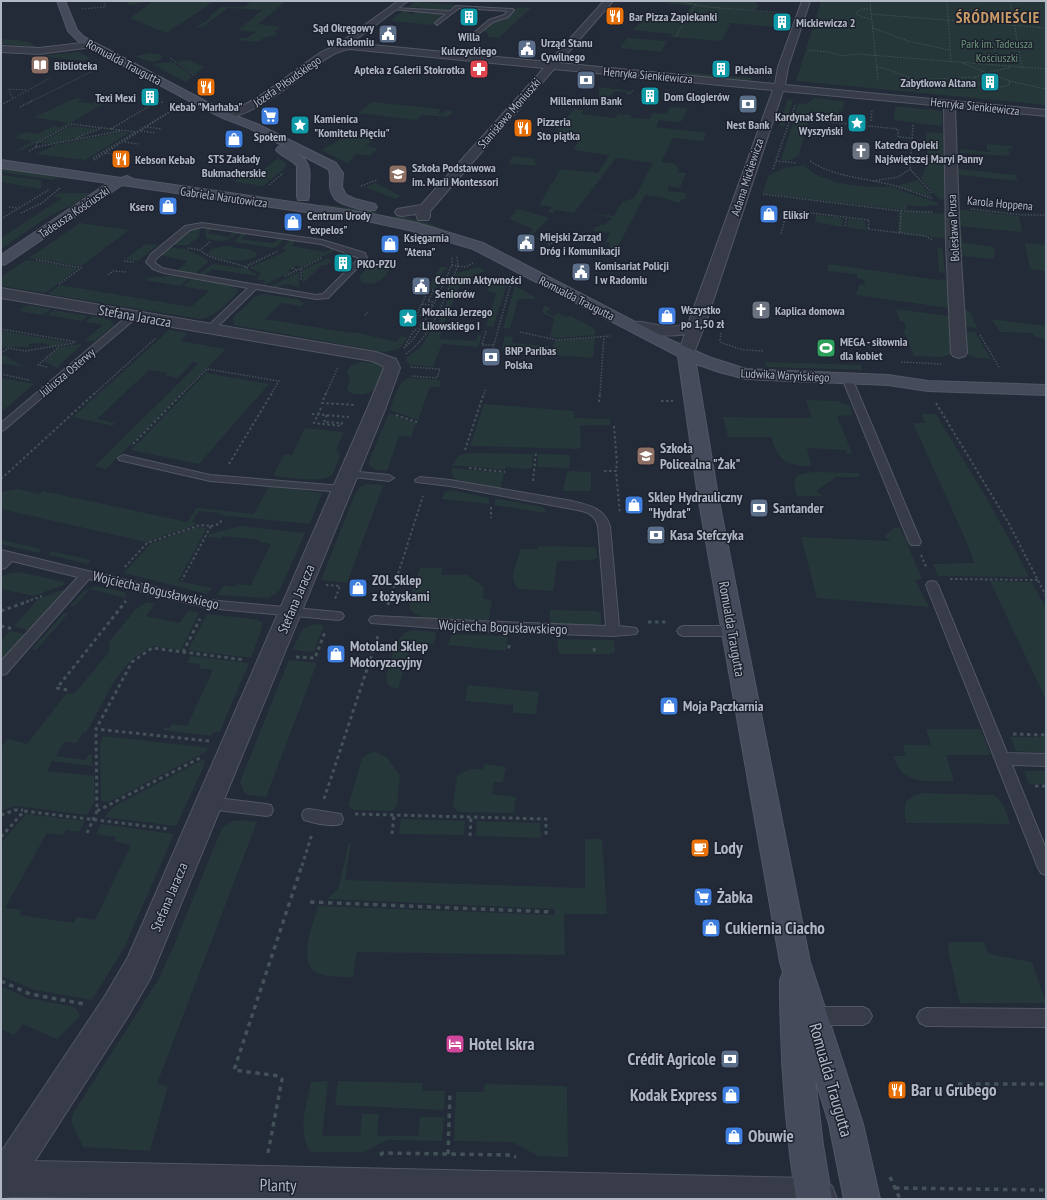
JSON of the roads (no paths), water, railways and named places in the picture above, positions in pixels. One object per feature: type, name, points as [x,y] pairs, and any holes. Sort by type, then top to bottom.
[{"type":"street","name":"Romualda Traugutta","points":[[61,1],[73,31],[90,45],[209,107],[253,126],[332,166],[337,173],[331,186],[337,191],[340,197],[478,246]]},
{"type":"street","name":"Józefa Piłsudskiego","points":[[227,116],[240,112],[252,105],[332,50],[343,46],[346,42],[404,1]]},
{"type":"street","name":"Stanisława Moniuszki","points":[[424,212],[609,1]]},
{"type":"street","name":"Adama Mickiewicza","points":[[686,353],[777,91],[783,67],[806,1]]},
{"type":"street","points":[[1,49],[39,52],[90,45]]},
{"type":"street","name":"Henryka Sienkiewicza","points":[[343,46],[551,66],[777,91],[809,90],[1046,113]]},
{"type":"street","name":"Bolesława Prusa","points":[[949,103],[948,129],[959,354]]},
{"type":"street","points":[[209,107],[230,108],[252,105]]},
{"type":"street","name":"Romualda Traugutta","points":[[227,116],[243,129],[300,160],[304,169],[308,196]]},
{"type":"street","name":"Gabriela Narutowicza","points":[[1,155],[152,176],[270,188],[364,206]]},
{"type":"street","name":"Gabriela Narutowicza","points":[[1,164],[254,201],[329,211],[402,218]]},
{"type":"street","points":[[107,170],[116,175],[119,182]]},
{"type":"street","name":"Tadeusza Kościuszki","points":[[1,262],[119,182],[152,176]]},
{"type":"street","points":[[291,187],[304,177]]},
{"type":"street","points":[[96,197],[132,188],[164,188]]},
{"type":"street","points":[[254,201],[284,201],[308,196]]},
{"type":"street","name":"Gabriela Narutowicza","points":[[308,196],[315,206],[329,211]]},
{"type":"street","name":"Romualda Traugutta","points":[[402,218],[424,212],[452,228],[478,246],[686,353],[702,387],[708,496],[795,962],[803,1016],[804,1131],[815,1198]]},
{"type":"street","name":"Stefana Jaracza","points":[[1,293],[376,357],[403,363],[392,372],[139,968],[116,1007],[2,1180]]},
{"type":"street","name":"Romualda Traugutta","points":[[633,326],[678,332],[692,327],[698,322]]},
{"type":"street","name":"Ludwika Waryńskiego","points":[[686,353],[725,369],[746,374],[888,380],[928,386],[1046,390]]},
{"type":"street","points":[[702,387],[746,374]]},
{"type":"street","name":"Ludwika Waryńskiego","points":[[888,380],[923,377],[967,378],[1046,385]]},
{"type":"street","name":"Romualda Traugutta","points":[[803,1016],[846,1124],[862,1199]]},
{"type":"street","name":"Planty","points":[[2,1180],[87,1179],[815,1198]]},
{"type":"lane","points":[[438,24],[457,8],[462,7],[512,10],[506,16],[491,20],[477,33]]},
{"type":"lane","points":[[394,8],[451,13]]},
{"type":"lane","points":[[208,225],[327,244],[362,255],[363,258],[325,296],[316,297],[251,286],[168,272],[154,267],[150,262],[188,228],[208,225]]},
{"type":"lane","points":[[210,329],[251,286]]},
{"type":"lane","name":"Juliusza Osterwy","points":[[1,428],[133,316]]},
{"type":"lane","points":[[847,378],[915,542]]},
{"type":"lane","points":[[123,458],[220,479],[346,482],[390,478]]},
{"type":"lane","points":[[420,480],[450,483],[572,505],[584,508],[599,515],[604,526],[613,631]]},
{"type":"lane","points":[[1,565],[5,555]]},
{"type":"lane","name":"Wojciecha Bogusławskiego","points":[[5,555],[208,604],[338,616]]},
{"type":"lane","points":[[1,670],[86,574]]},
{"type":"lane","points":[[932,585],[1046,868]]},
{"type":"lane","name":"Wojciecha Bogusławskiego","points":[[375,620],[476,626],[632,632]]},
{"type":"lane","points":[[679,627],[733,631]]},
{"type":"lane","points":[[1003,759],[1046,760]]},
{"type":"lane","points":[[209,803],[266,810]]},
{"type":"lane","points":[[309,815],[336,819]]},
{"type":"lane","points":[[803,1016],[863,1016]]},
{"type":"lane","points":[[926,1017],[1046,1018]]},
{"type":"place","name":"Bar Pizza Zapiekanki","points":[[615,16]]},
{"type":"place","name":"Willa Kulczyckiego","points":[[469,17]]},
{"type":"place","name":"Mickiewicza 2","points":[[782,22]]},
{"type":"place","name":"Sąd Okręgowy w Radomiu","points":[[388,34]]},
{"type":"place","name":"Urząd Stanu Cywilnego","points":[[527,49]]},
{"type":"place","name":"Biblioteka","points":[[40,65]]},
{"type":"place","name":"Apteka z Galerii Stokrotka","points":[[479,69]]},
{"type":"place","name":"Plebania","points":[[721,69]]},
{"type":"place","name":"Millennium Bank","points":[[586,80]]},
{"type":"place","name":"Zabytkowa Altana","points":[[990,82]]},
{"type":"place","name":"Kebab \"Marhaba\"","points":[[206,87]]},
{"type":"place","name":"Dom Glogierów","points":[[650,96]]},
{"type":"place","name":"Texi Mexi","points":[[150,97]]},
{"type":"place","name":"Nest Bank","points":[[748,104]]},
{"type":"place","name":"Społem","points":[[270,116]]},
{"type":"place","name":"Kardynał Stefan Wyszyński","points":[[857,123]]},
{"type":"place","name":"Kamienica \"Komitetu Pięciu\"","points":[[300,125]]},
{"type":"place","name":"Pizzeria Sto piątka","points":[[523,128]]},
{"type":"place","name":"STS Zakłady Bukmacherskie","points":[[234,139]]},
{"type":"place","name":"Katedra Opieki Najświętszej Maryi Panny","points":[[861,151]]},
{"type":"place","name":"Kebson Kebab","points":[[121,159]]},
{"type":"place","name":"Szkoła Podstawowa im. Marii Montessori","points":[[398,174]]},
{"type":"place","name":"Ksero","points":[[168,206]]},
{"type":"place","name":"Eliksir","points":[[769,214]]},
{"type":"place","name":"Centrum Urody \"expelos\"","points":[[293,222]]},
{"type":"place","name":"Miejski Zarząd Dróg i Komunikacji","points":[[526,243]]},
{"type":"place","name":"Księgarnia \"Atena\"","points":[[390,244]]},
{"type":"place","name":"PKO-PZU","points":[[343,263]]},
{"type":"place","name":"Komisariat Policji I w Radomiu","points":[[581,272]]},
{"type":"place","name":"Centrum Aktywności Seniorów","points":[[421,286]]},
{"type":"place","name":"Kaplica domowa","points":[[761,310]]},
{"type":"place","name":"Wszystko po 1,50 zł","points":[[667,316]]},
{"type":"place","name":"Mozaika Jerzego Likowskiego I","points":[[408,318]]},
{"type":"place","name":"MEGA - siłownia dla kobiet","points":[[826,348]]},
{"type":"place","name":"BNP Paribas Polska","points":[[491,357]]},
{"type":"place","name":"Szkoła Policealna \"Żak\"","points":[[646,456]]},
{"type":"place","name":"Sklep Hydrauliczny \"Hydrat\"","points":[[634,505]]},
{"type":"place","name":"Santander","points":[[759,508]]},
{"type":"place","name":"Kasa Stefczyka","points":[[656,535]]},
{"type":"place","name":"ZOL Sklep z łożyskami","points":[[358,588]]},
{"type":"place","name":"Motoland Sklep Motoryzacyjny","points":[[336,654]]},
{"type":"place","name":"Moja Pączkarnia","points":[[669,706]]},
{"type":"place","name":"Lody","points":[[700,848]]},
{"type":"place","name":"Żabka","points":[[703,897]]},
{"type":"place","name":"Cukiernia Ciacho","points":[[711,928]]},
{"type":"place","name":"Hotel Iskra","points":[[455,1044]]},
{"type":"place","name":"Crédit Agricole","points":[[730,1059]]},
{"type":"place","name":"Bar u Grubego","points":[[897,1090]]},
{"type":"place","name":"Kodak Express","points":[[731,1095]]},
{"type":"place","name":"Obuwie","points":[[734,1136]]},
{"type":"district","name":"ŚRÓDMIEŚCIE","points":[[998,17]]},
{"type":"park label","name":"Park im. Tadeusza Kościuszki","points":[[997,50]]}]
